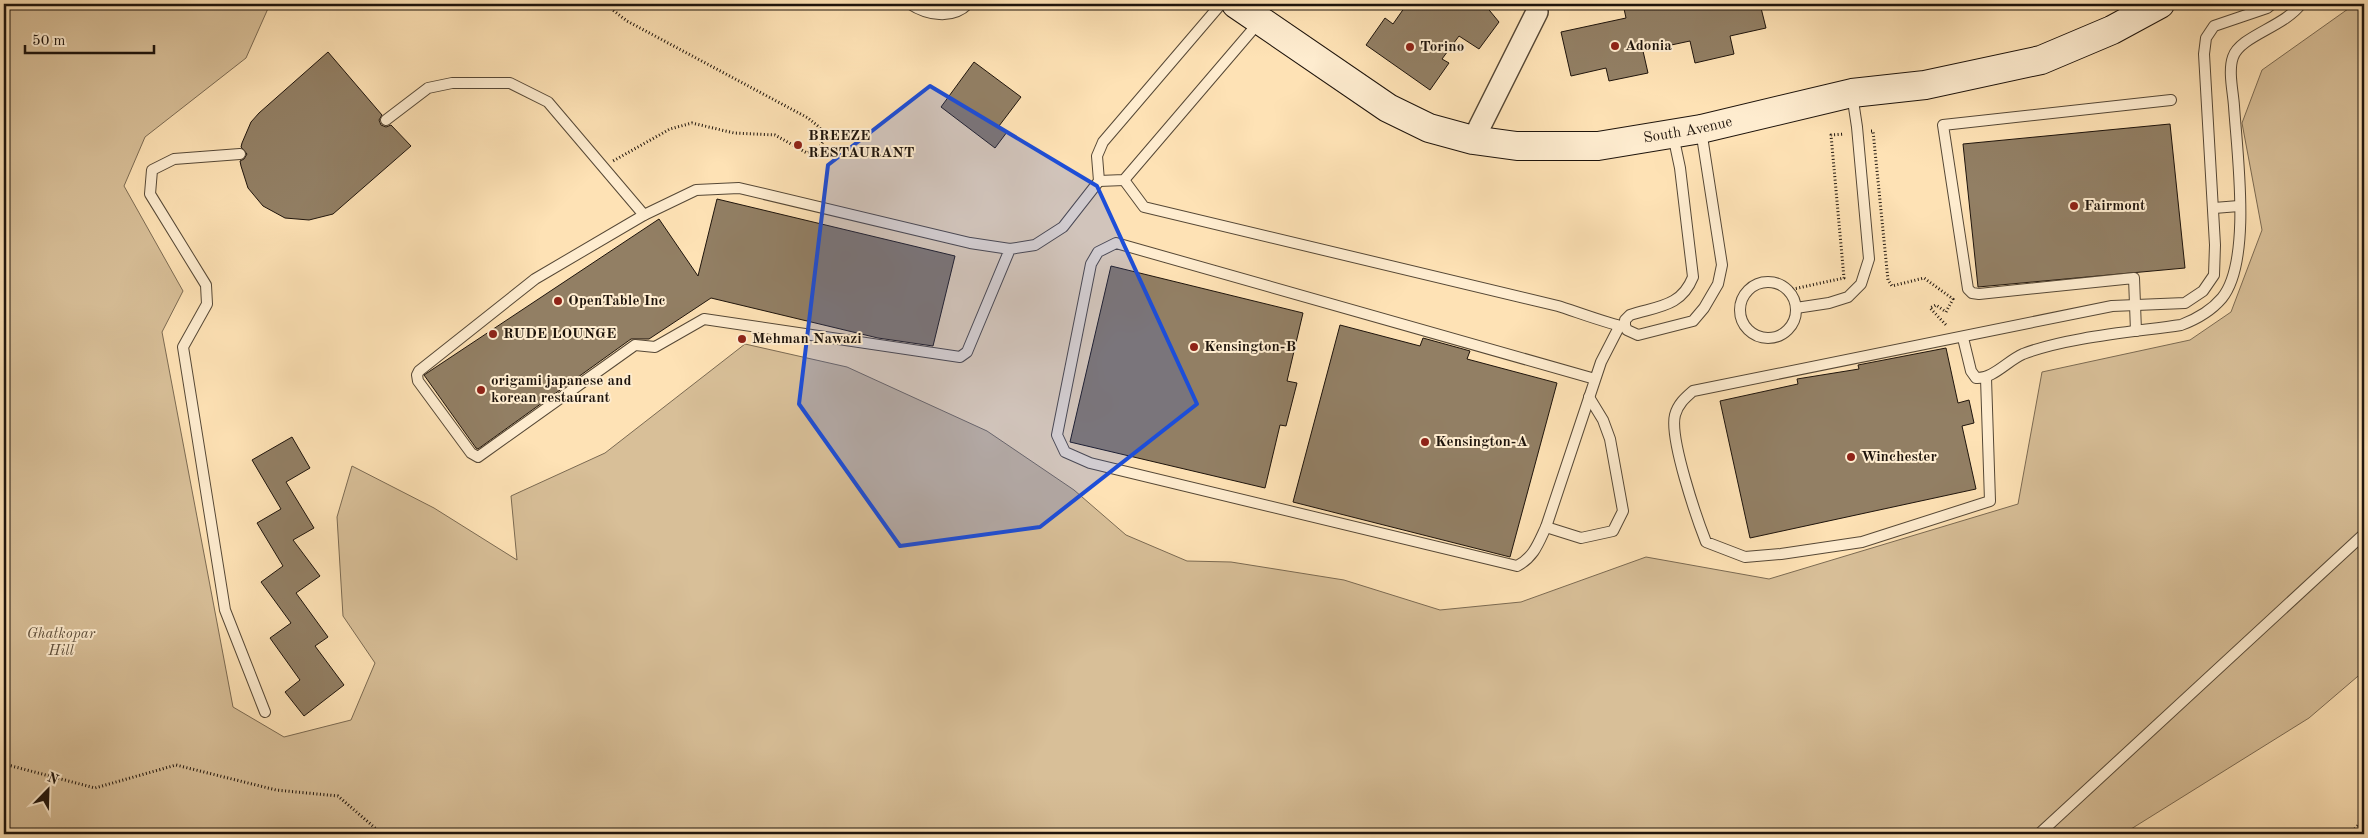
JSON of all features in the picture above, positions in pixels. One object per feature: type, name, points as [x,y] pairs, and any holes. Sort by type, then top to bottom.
[{"type":"street","name":"South Avenue","points":[[1236,4],[1261,12],[1388,108],[1429,128],[1473,140],[1517,146],[1598,146],[1672,134],[1701,129],[1852,93],[1925,85],[2041,60],[2112,30],[2160,4]]},
{"type":"street","points":[[1479,128],[1537,12],[1538,4]]},
{"type":"street","points":[[1261,12],[1427,117],[1502,133],[1606,134],[1738,111],[1859,80],[1995,56],[2103,17],[2130,4]]},
{"type":"lane","points":[[910,4],[922,11],[943,15],[962,10],[968,4]]},
{"type":"lane","points":[[1010,249],[967,352],[960,357],[842,338],[701,320],[655,347],[635,346],[478,456],[473,455],[418,381],[419,371],[535,279],[644,215],[696,190],[739,188],[970,243],[1010,249],[1035,245],[1063,227],[1099,181],[1097,156],[1103,142],[1221,4]]},
{"type":"lane","points":[[1986,378],[1990,501],[1862,542],[1781,554],[1745,557],[1706,542],[1691,504],[1674,417],[1680,402],[1693,391],[1963,338],[2112,306],[2185,303],[2203,292],[2214,275],[2214,208],[2204,54],[2206,38],[2214,26],[2267,8],[2272,4]]},
{"type":"lane","points":[[1963,338],[1971,371],[1976,378],[1986,378],[2021,355],[2046,347],[2181,325],[2198,319],[2223,296],[2234,272],[2240,244],[2232,74],[2233,57],[2240,45],[2284,21],[2300,4]]},
{"type":"lane","points":[[1099,181],[1124,180],[1261,12]]},
{"type":"lane","points":[[386,120],[428,88],[452,83],[510,83],[548,102],[644,215]]},
{"type":"lane","points":[[1796,308],[1829,303],[1848,297],[1861,284],[1869,259],[1857,127],[1852,93]]},
{"type":"lane","points":[[2136,331],[2134,278],[1980,294],[1972,293],[1968,289],[1943,125],[2171,100]]},
{"type":"lane","points":[[1124,180],[1144,207],[1558,306],[1622,326],[1638,335],[1693,320],[1700,315],[1718,284],[1722,266],[1701,129]]},
{"type":"lane","points":[[1595,379],[1116,243],[1098,252],[1091,264],[1057,436],[1065,452],[1090,463],[1517,566],[1527,561],[1534,553],[1546,527],[1601,362],[1625,320],[1630,315],[1678,300],[1689,288],[1693,277],[1680,168],[1672,134]]},
{"type":"lane","points":[[240,154],[174,159],[152,170],[150,194],[206,285],[207,304],[183,347],[225,610],[265,712]]},
{"type":"lane","points":[[2214,208],[2239,206]]},
{"type":"lane","points":[[1762,282],[1781,285],[1794,298],[1796,308],[1796,316],[1786,331],[1769,338],[1752,333],[1746,327],[1740,310],[1746,292],[1762,282]]},
{"type":"lane","points":[[1546,527],[1581,538],[1612,531],[1623,511],[1610,439],[1603,420],[1589,397]]},
{"type":"lane","points":[[2039,834],[2364,534]]},
{"type":"path","points":[[602,167],[670,129],[692,124],[734,132],[775,136],[807,153],[819,148],[826,137],[808,118],[628,21],[605,4]]},
{"type":"path","points":[[1888,280],[1892,286],[1924,278],[1953,299],[1946,312],[1936,305],[1930,308],[1948,327],[1952,340]]},
{"type":"path","points":[[4,764],[95,788],[176,765],[276,790],[338,796],[382,834]]},
{"type":"path","points":[[2350,834],[2364,819]]},
{"type":"highlighted area","points":[[930,86],[1097,186],[1197,404],[1040,527],[900,546],[799,404],[828,165]]},
{"type":"green space","name":"Ghatkopar Hill","points":[[4,4],[270,4],[246,58],[145,137],[124,186],[183,291],[162,332],[233,707],[284,737],[351,720],[375,663],[343,616],[337,517],[352,466],[434,508],[517,560],[511,496],[605,453],[745,344],[847,367],[987,431],[1074,490],[1126,535],[1187,561],[1231,562],[1344,580],[1440,610],[1521,602],[1646,557],[1769,579],[2018,504],[2042,372],[2190,340],[2231,312],[2262,230],[2242,123],[2262,70],[2355,4],[2364,4],[2364,671],[2309,718],[2123,834],[4,834]]},
{"type":"building","name":"Torino","points":[[1407,4],[1480,4],[1485,5],[1499,22],[1479,49],[1459,36],[1442,59],[1449,63],[1430,90],[1366,45],[1385,18],[1393,24]]},
{"type":"building","name":"Adonia","points":[[1623,4],[1760,4],[1766,28],[1730,36],[1734,54],[1695,63],[1690,41],[1643,51],[1648,73],[1609,81],[1606,68],[1571,76],[1561,32],[1626,18]]},
{"type":"building","points":[[328,52],[382,115],[379,120],[381,125],[386,127],[391,125],[411,146],[333,214],[309,220],[285,218],[263,206],[248,188],[240,161],[247,154],[241,147],[242,143],[251,122],[259,113]]},
{"type":"building","points":[[974,62],[1021,97],[999,126],[1007,132],[995,148],[941,107]]},
{"type":"building","name":"Fairmont","points":[[2170,124],[2185,268],[1978,287],[1963,144]]},
{"type":"building","points":[[717,199],[955,256],[933,346],[878,338],[711,298],[649,339],[631,339],[478,449],[476,448],[424,375],[659,219],[698,276]]},
{"type":"building","name":"Kensington-B","points":[[1111,266],[1303,313],[1287,381],[1297,383],[1286,426],[1280,425],[1265,488],[1070,442]]},
{"type":"building","name":"Kensington-A","points":[[1340,325],[1420,346],[1423,338],[1470,351],[1467,359],[1557,383],[1510,557],[1293,502]]},
{"type":"building","name":"Winchester","points":[[1946,348],[1958,403],[1969,400],[1974,423],[1962,426],[1976,489],[1750,538],[1720,401],[1798,384],[1797,379],[1859,369],[1858,365]]},
{"type":"building","points":[[292,437],[310,468],[286,482],[314,528],[293,540],[320,576],[296,593],[328,637],[315,646],[344,685],[304,716],[285,692],[300,680],[270,638],[291,623],[261,582],[283,566],[257,523],[281,509],[252,460]]},
{"type":"place","name":"Adonia","points":[[1615,46]]},
{"type":"place","name":"Torino","points":[[1410,47]]},
{"type":"place","name":"BREEZE RESTAURANT","points":[[798,145]]},
{"type":"place","name":"Fairmont","points":[[2074,206]]},
{"type":"place","name":"OpenTable Inc","points":[[558,301]]},
{"type":"place","name":"RUDE LOUNGE","points":[[493,334]]},
{"type":"place","name":"Mehman Nawazi","points":[[742,339]]},
{"type":"place","name":"Kensington-B","points":[[1194,347]]},
{"type":"place","name":"origami japanese and korean restaurant","points":[[481,390]]},
{"type":"place","name":"Kensington-A","points":[[1425,442]]},
{"type":"place","name":"Winchester","points":[[1851,457]]}]
